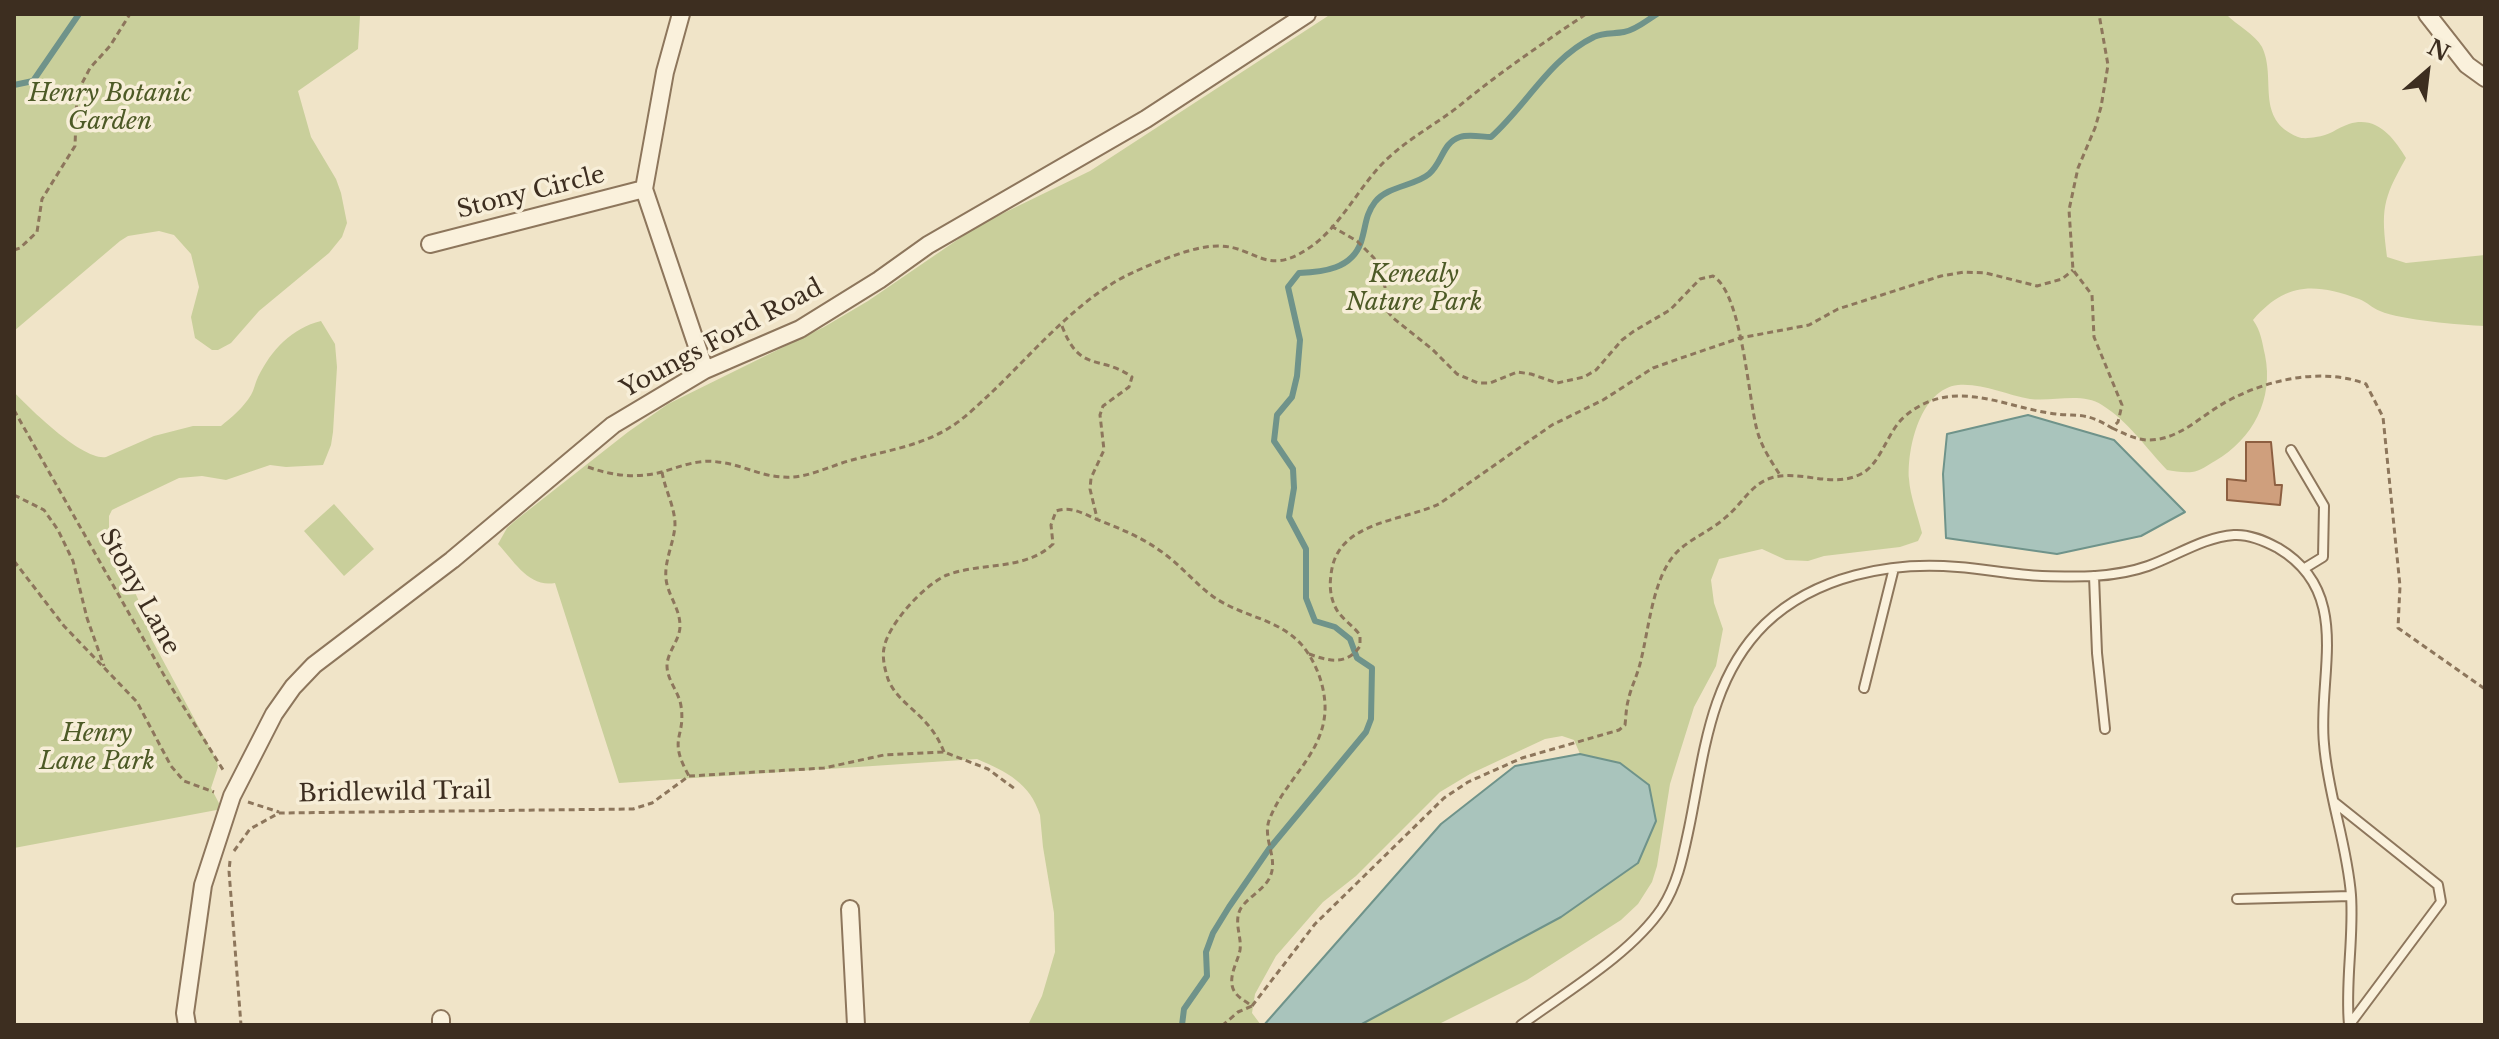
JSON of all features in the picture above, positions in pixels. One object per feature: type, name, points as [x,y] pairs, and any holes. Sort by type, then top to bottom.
[{"type":"street","points":[[681,14],[665,72],[644,189],[705,370]]},
{"type":"street","name":"Youngs Ford Road","points":[[187,1025],[185,1013],[203,885],[236,795],[274,714],[314,665],[452,560],[613,425],[705,370],[800,329],[928,245],[1146,119],[1307,14]]},
{"type":"street","points":[[2427,14],[2467,65],[2485,78]]},
{"type":"street","name":"Stony Circle","points":[[430,244],[644,189]]},
{"type":"street","points":[[850,909],[856,1025]]},
{"type":"lane","points":[[2291,450],[2324,506],[2323,557],[2305,568]]},
{"type":"lane","points":[[1521,1025],[1636,940],[1663,906],[1680,870],[1709,722],[1722,684],[1741,651],[1767,622],[1796,601],[1836,581],[1873,569],[1954,566],[2036,576],[2094,576],[2147,567],[2199,544],[2235,535],[2263,540],[2305,568],[2318,590],[2327,634],[2323,742],[2333,801],[2346,846],[2351,896],[2353,944],[2347,1004],[2349,1025]]},
{"type":"lane","points":[[1864,688],[1894,568]]},
{"type":"lane","points":[[2094,576],[2097,653],[2105,729]]},
{"type":"lane","points":[[2333,801],[2438,885],[2441,902],[2349,1025]]},
{"type":"lane","points":[[2237,899],[2351,896]]},
{"type":"path","points":[[14,250],[37,232],[42,199],[75,146],[77,93],[90,68],[110,46],[130,14]]},
{"type":"path","points":[[570,461],[622,476],[662,472],[690,463],[717,462],[785,478],[930,439],[964,417],[1099,293],[1131,273],[1199,249],[1221,246],[1272,262],[1305,251],[1331,226],[1370,176],[1406,143],[1480,87],[1586,14]]},
{"type":"path","points":[[2099,14],[2108,65],[2101,107],[2078,168],[2069,210],[2073,270],[2092,295],[2097,346],[2119,394],[2122,413],[2112,428]]},
{"type":"path","points":[[1331,226],[1357,241],[1374,258],[1385,287],[1385,308],[1393,318],[1467,380],[1490,383],[1517,372],[1557,383],[1584,377],[1596,370],[1622,340],[1670,310],[1691,286],[1707,276],[1719,279],[1726,288],[1740,338],[1757,429],[1780,475]]},
{"type":"path","points":[[1309,654],[1335,661],[1353,655],[1360,646],[1360,635],[1339,613],[1330,588],[1332,561],[1357,532],[1439,504],[1552,425],[1603,400],[1653,368],[1740,338],[1809,325],[1838,309],[1941,276],[1964,272],[1986,273],[2037,286],[2062,279],[2073,270]]},
{"type":"path","points":[[1062,326],[1071,347],[1080,356],[1132,377],[1129,387],[1103,406],[1100,415],[1104,450],[1091,478],[1090,489],[1097,520]]},
{"type":"path","points":[[1223,1025],[1238,1012],[1252,1006],[1315,924],[1444,798],[1468,782],[1522,758],[1619,730],[1625,725],[1628,700],[1641,660],[1649,616],[1675,554],[1714,528],[1758,484],[1780,475],[1847,480],[1860,475],[1868,470],[1905,416],[1920,406],[1957,396],[1991,398],[2052,414],[2085,414],[2128,436],[2148,440],[2178,433],[2222,404],[2268,383],[2346,376],[2366,384],[2383,417],[2400,586],[2398,628],[2485,689]]},
{"type":"path","name":"Stony Lane","points":[[14,410],[165,677],[236,795]]},
{"type":"path","points":[[662,472],[675,527],[666,580],[680,624],[667,669],[681,705],[676,743],[678,757],[689,776],[824,768],[902,753],[944,752],[988,769],[1015,789]]},
{"type":"path","points":[[14,495],[44,510],[58,530],[73,561],[87,618],[105,669]]},
{"type":"path","points":[[944,752],[928,724],[890,683],[884,648],[898,620],[912,603],[946,575],[1025,559],[1048,549],[1053,544],[1051,525],[1056,511],[1072,509],[1152,544],[1211,595],[1284,629],[1309,654],[1323,695],[1323,730],[1313,752],[1286,788],[1270,817],[1266,831],[1273,865],[1270,877],[1241,908],[1237,919],[1240,948],[1232,987],[1238,997],[1252,1006]]},
{"type":"path","points":[[14,561],[64,626],[137,702],[171,766],[184,781],[200,789],[236,795],[279,813]]},
{"type":"path","name":"Bridlewild Trail","points":[[241,1025],[229,871],[237,845],[250,829],[279,813],[633,809],[652,803],[689,776]]},
{"type":"green space","name":"Henry Botanic Garden","points":[[14,14],[363,14],[360,16],[358,49],[298,91],[311,137],[341,193],[347,223],[342,237],[329,253],[259,311],[231,343],[218,350],[212,350],[195,338],[191,317],[199,287],[191,254],[174,235],[159,231],[128,236],[120,241],[14,331]]},
{"type":"green space","name":"Kenealy Nature Park","points":[[1331,14],[2226,14],[2262,47],[2271,109],[2284,129],[2298,137],[2309,138],[2325,135],[2349,124],[2368,123],[2384,130],[2396,143],[2406,158],[2385,206],[2387,257],[2406,263],[2485,255],[2485,326],[2402,317],[2328,290],[2289,292],[2277,298],[2253,320],[2261,337],[2267,371],[2258,416],[2228,452],[2192,472],[2167,470],[2120,419],[2094,401],[2076,398],[2030,399],[1967,385],[1945,389],[1926,408],[1911,451],[1910,486],[1922,533],[1918,541],[1900,547],[1824,556],[1808,561],[1786,560],[1762,549],[1719,559],[1711,580],[1714,603],[1723,629],[1716,666],[1694,707],[1670,784],[1657,866],[1652,882],[1638,904],[1621,920],[1527,980],[1437,1025],[1360,1025],[1385,1012],[1620,763],[1580,754],[1574,740],[1562,736],[1545,739],[1470,774],[1440,792],[1356,876],[1323,902],[1276,956],[1255,994],[1252,1013],[1261,1025],[1028,1025],[1042,996],[1055,952],[1054,913],[1040,815],[1024,787],[1007,774],[977,759],[619,783],[555,583],[530,577],[498,544],[516,520],[668,404],[824,327],[868,301],[979,225],[1090,171]]},
{"type":"green space","name":"Henry Lane Park","points":[[321,321],[335,344],[337,367],[333,432],[323,465],[270,465],[226,480],[202,476],[179,478],[112,510],[109,516],[112,543],[138,599],[152,640],[217,761],[211,788],[222,809],[14,848],[14,392],[71,443],[96,456],[106,457],[154,436],[193,426],[221,426],[248,400],[263,367],[276,349],[301,329]]},
{"type":"green space","points":[[334,504],[374,549],[344,576],[304,531]]},
{"type":"water","points":[[2028,415],[2114,440],[2185,512],[2141,536],[2057,554],[1946,538],[1943,474],[1947,434]]},
{"type":"water","points":[[1580,754],[1620,763],[1649,785],[1656,821],[1638,863],[1561,917],[1360,1025],[1264,1025],[1441,824],[1515,766]]},
{"type":"building","points":[[2246,442],[2271,442],[2275,485],[2282,485],[2280,505],[2227,500],[2227,479],[2246,481]]},
{"type":"waterway","points":[[14,85],[33,81],[79,14]]},
{"type":"waterway","points":[[1182,1025],[1184,1009],[1207,976],[1206,952],[1213,933],[1229,907],[1269,849],[1366,732],[1371,719],[1372,668],[1357,658],[1350,639],[1335,627],[1315,621],[1306,598],[1306,549],[1289,517],[1294,488],[1293,469],[1274,441],[1277,415],[1292,397],[1297,376],[1300,340],[1288,287],[1299,273],[1327,270],[1351,258],[1361,242],[1369,212],[1380,197],[1429,174],[1454,140],[1467,136],[1491,137],[1551,70],[1578,46],[1598,35],[1633,29],[1657,14]]}]
